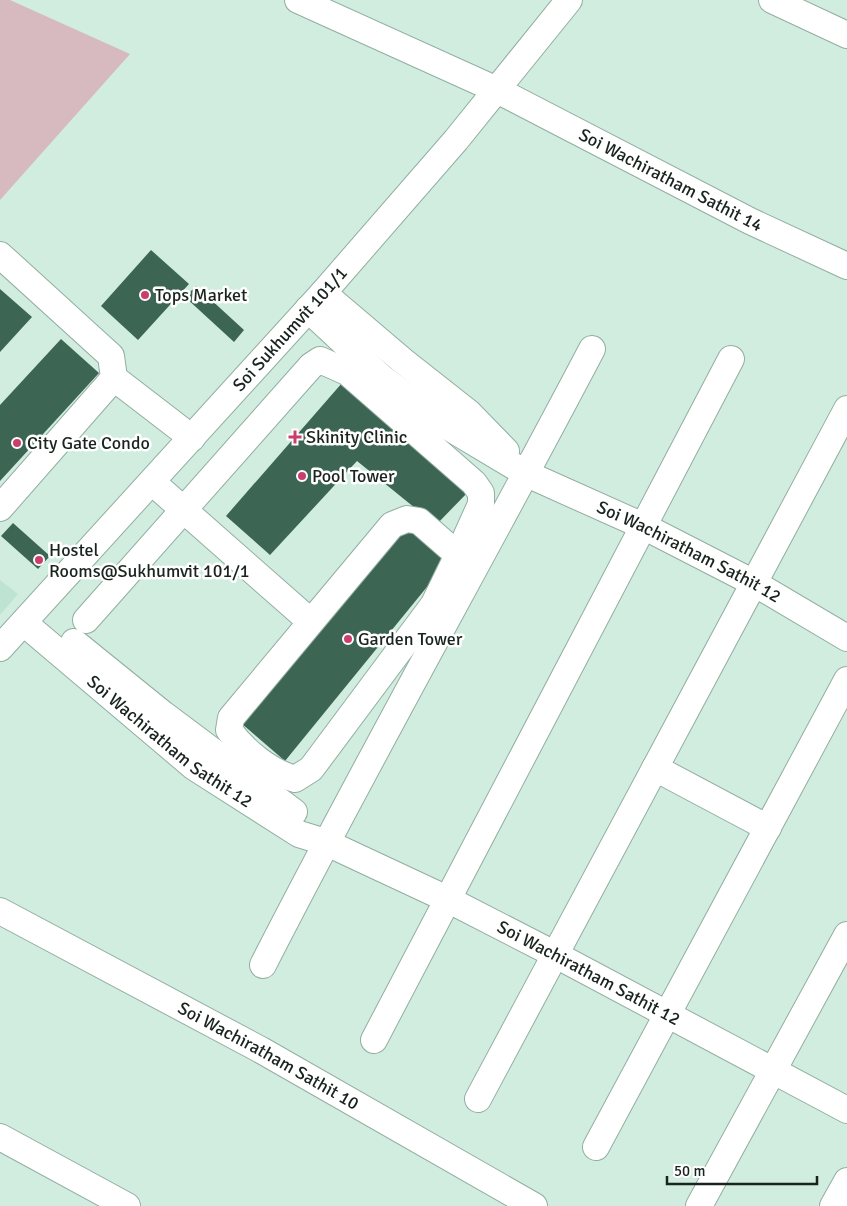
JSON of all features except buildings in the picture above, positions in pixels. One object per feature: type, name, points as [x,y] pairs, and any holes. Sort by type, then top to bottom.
[{"type":"street","name":"Soi Wachiratham Sathit 14","points":[[298,0],[497,90],[750,221],[847,266]]},
{"type":"street","name":"Soi Sukhumvit 101/1","points":[[0,648],[19,619],[152,482],[315,301],[497,90],[569,0]]},
{"type":"street","points":[[772,0],[847,35]]},
{"type":"street","points":[[0,255],[111,356],[114,378],[192,438]]},
{"type":"street","name":"Soi Wachiratham Sathit 12","points":[[315,301],[382,378],[437,420],[527,474],[643,526],[754,583],[847,638]]},
{"type":"street","points":[[263,965],[325,842],[527,474],[592,349]]},
{"type":"street","points":[[374,1040],[731,359]]},
{"type":"street","points":[[86,620],[311,366],[320,360],[347,372],[474,483],[481,492],[481,504],[458,555],[434,604],[311,769],[295,779],[278,774],[236,740],[229,730],[231,718],[392,525],[407,519],[419,521],[458,555]]},
{"type":"street","points":[[0,508],[114,378]]},
{"type":"street","points":[[478,1099],[847,409]]},
{"type":"street","points":[[152,482],[311,622]]},
{"type":"street","name":"Soi Wachiratham Sathit 12","points":[[19,619],[194,767],[299,834],[325,842],[447,899],[847,1110]]},
{"type":"street","points":[[596,1147],[847,680]]},
{"type":"street","points":[[655,768],[768,828]]},
{"type":"street","name":"Soi Wachiratham Sathit 10","points":[[0,911],[261,1050],[534,1206]]},
{"type":"street","points":[[699,1206],[847,935]]},
{"type":"street","points":[[0,1137],[127,1206]]},
{"type":"street","points":[[833,1206],[847,1181]]},
{"type":"shaded area","points":[[0,0],[10,0],[130,54],[0,200]]},
{"type":"shaded area","points":[[0,580],[18,594],[0,615]]},
{"type":"place","name":"Tops Market","points":[[145,295]]},
{"type":"place","name":"Skinity Clinic","points":[[295,437]]},
{"type":"place","name":"City Gate Condo","points":[[17,443]]},
{"type":"place","name":"Pool Tower","points":[[302,476]]},
{"type":"place","name":"Hostel Rooms@Sukhumvit 101/1","points":[[39,560]]},
{"type":"place","name":"Garden Tower","points":[[348,639]]}]
